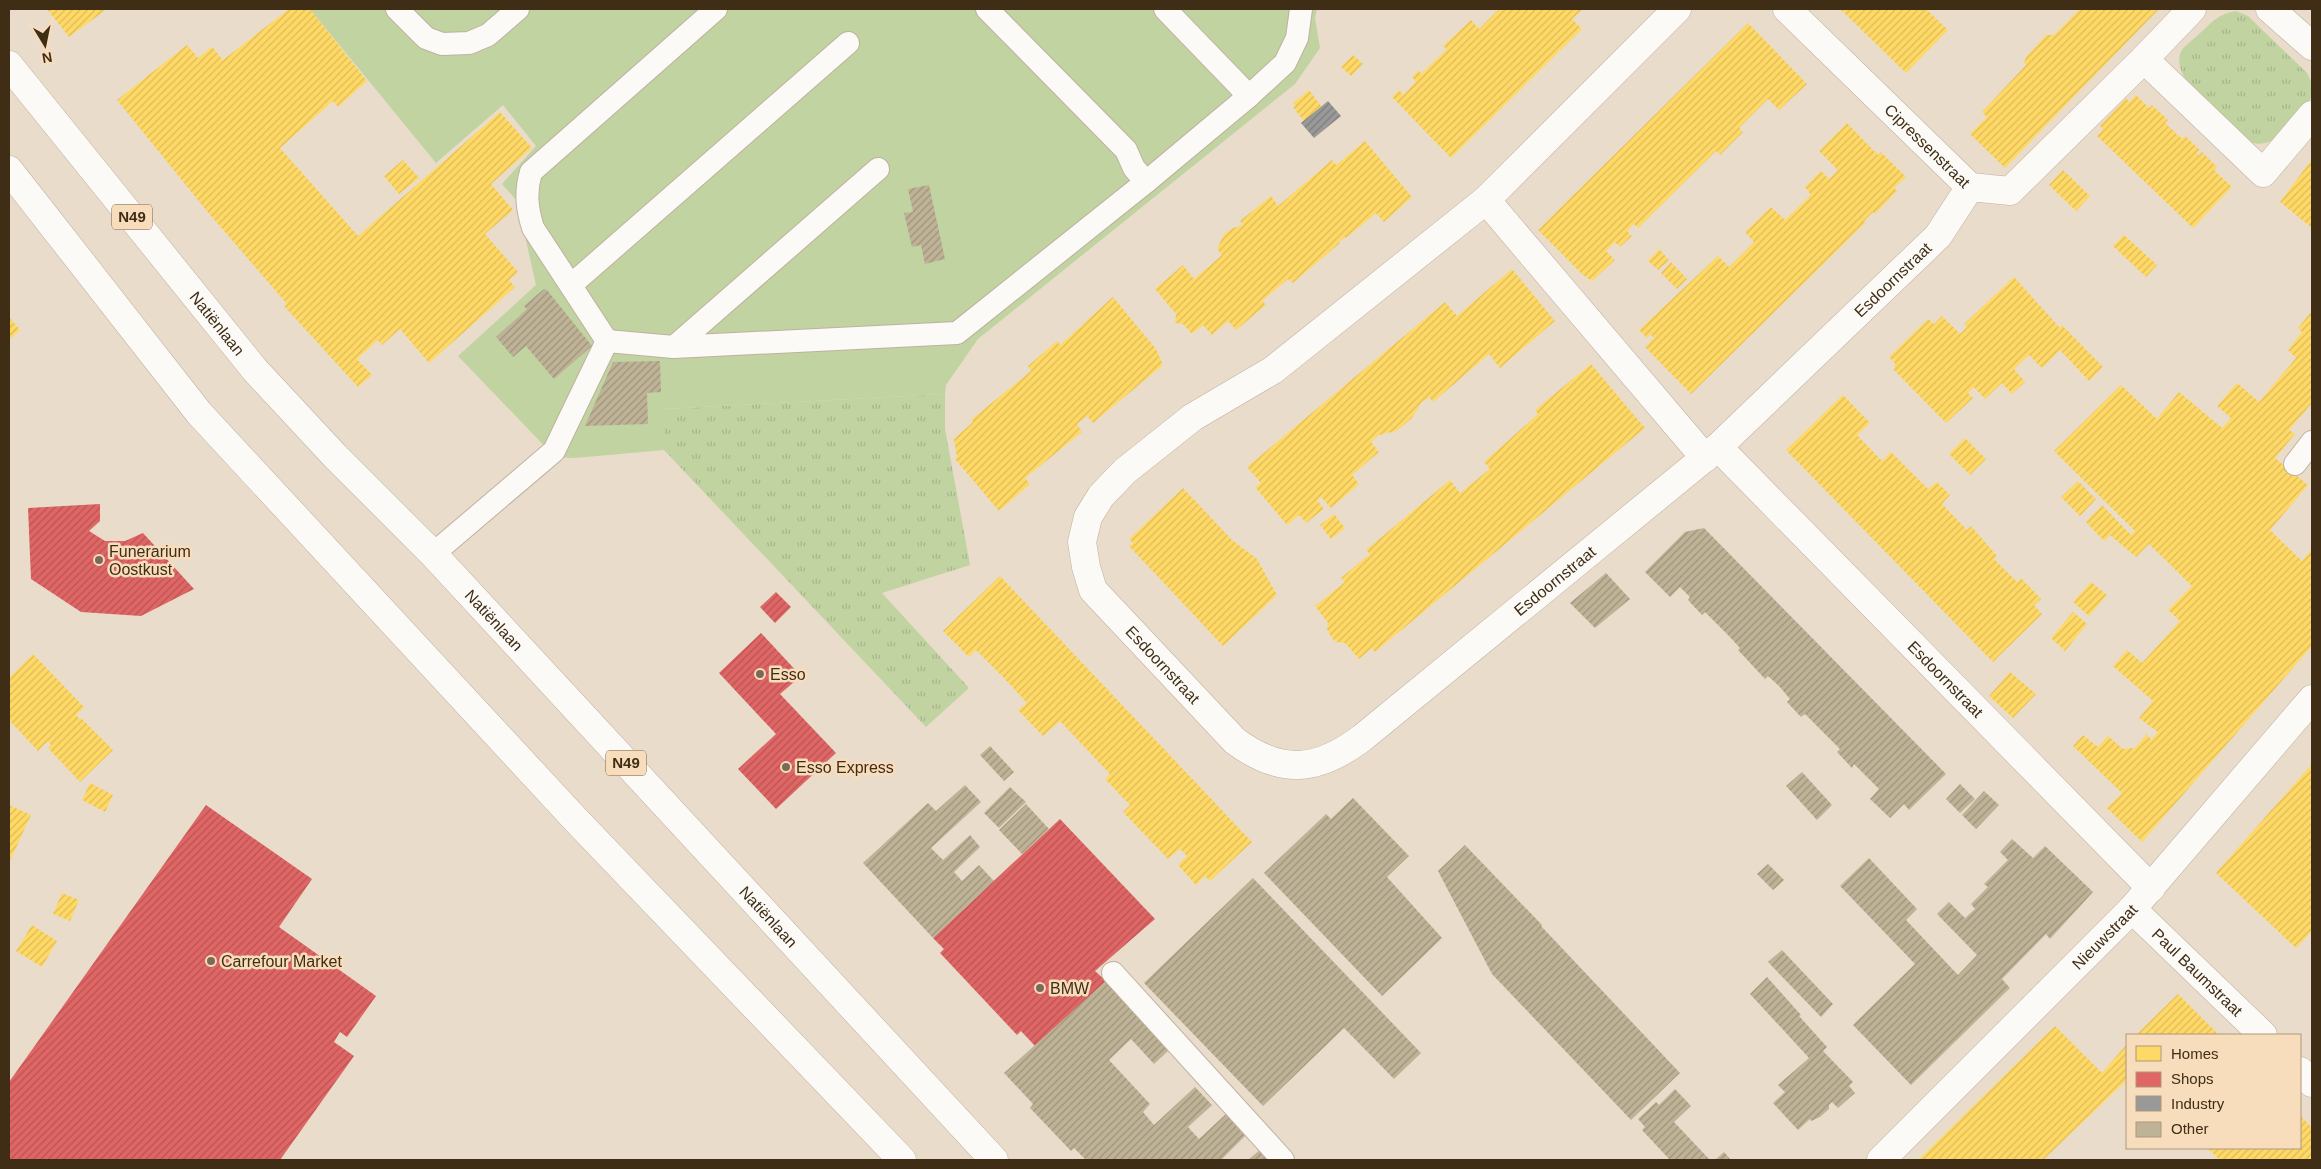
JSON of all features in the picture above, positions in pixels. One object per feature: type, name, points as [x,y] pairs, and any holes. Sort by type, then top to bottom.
[{"type":"street","name":"Cipressenstraat","points":[[1788,9],[1970,187],[2010,191],[2192,9]]},
{"type":"street","points":[[2270,9],[2312,46]]},
{"type":"street","name":"Esdoornstraat","points":[[1676,10],[1486,200],[1272,370],[1193,418],[1125,471],[1101,496],[1088,517],[1082,542],[1086,567],[1093,590],[1235,742],[1254,756],[1271,762],[1294,766],[1309,764],[1332,757],[1347,749],[1712,452],[1938,236],[1970,187]]},
{"type":"street","points":[[2144,59],[2263,173],[2312,115]]},
{"type":"street","name":"Natiënlaan","points":[[9,65],[255,370],[335,456],[433,554],[994,1160]]},
{"type":"street","points":[[9,170],[199,413],[576,820],[902,1160]]},
{"type":"street","name":"Esdoornstraat","points":[[1486,200],[1712,452],[2151,888]]},
{"type":"street","name":"Nieuwstraat","points":[[1881,1160],[2132,909],[2312,699]]},
{"type":"street","name":"Paul Baumstraat","points":[[2132,909],[2262,1034]]},
{"type":"street","points":[[2301,1072],[2312,1083]]},
{"type":"lane","points":[[397,9],[426,38],[442,44],[469,43],[488,35],[518,9]]},
{"type":"lane","points":[[607,341],[533,228],[528,210],[527,186],[531,172],[716,9]]},
{"type":"lane","points":[[987,9],[1126,150],[1134,168],[1146,182]]},
{"type":"lane","points":[[1165,9],[1249,96]]},
{"type":"lane","points":[[607,341],[674,347],[957,333],[1146,182],[1249,96],[1285,63],[1297,38],[1301,9]]},
{"type":"lane","points":[[571,285],[848,43]]},
{"type":"lane","points":[[674,347],[878,169]]},
{"type":"lane","points":[[433,554],[554,451],[607,341]]},
{"type":"lane","points":[[2295,464],[2312,442]]},
{"type":"lane","points":[[1113,973],[1284,1160]]},
{"type":"green space","points":[[310,9],[1317,9],[1315,18],[1320,48],[1295,84],[978,339],[946,385],[945,394],[664,409],[664,450],[575,458],[555,457],[458,356],[536,285],[517,201],[502,184],[536,146],[503,105],[436,163]]},
{"type":"green space","points":[[2236,11],[2248,16],[2307,73],[2313,87],[2310,100],[2287,127],[2276,138],[2262,144],[2244,140],[2202,101],[2184,77],[2180,65],[2180,54],[2185,46],[2215,20],[2225,14]]},
{"type":"green space","points":[[945,394],[945,429],[970,565],[882,593],[969,688],[926,727],[664,450],[664,409]]},
{"type":"building: Homes","points":[[47,9],[107,9],[69,37]]},
{"type":"building: Homes","points":[[289,9],[310,9],[367,81],[338,107],[333,101],[280,148],[358,236],[500,112],[532,148],[491,184],[513,210],[485,234],[518,272],[509,280],[515,287],[429,363],[400,329],[382,345],[378,340],[357,359],[372,375],[358,387],[284,306],[287,304],[206,210],[117,100],[187,45],[198,58],[212,47],[223,60]]},
{"type":"building: Homes","points":[[1499,9],[1583,9],[1572,19],[1582,29],[1451,158],[1392,97],[1399,90],[1403,95],[1416,82],[1412,77],[1419,70],[1421,74],[1447,49],[1443,46],[1471,20],[1479,29]]},
{"type":"building: Homes","points":[[1840,9],[1926,9],[1948,30],[1906,73]]},
{"type":"building: Homes","points":[[2080,9],[2159,9],[2005,168],[1970,134],[1987,117],[1982,112],[2026,65],[2024,63],[2026,57],[2046,35],[2054,35]]},
{"type":"building: Homes","points":[[1748,23],[1807,84],[1779,110],[1768,99],[1739,128],[1743,132],[1720,155],[1716,151],[1638,228],[1634,224],[1627,231],[1632,236],[1620,247],[1615,242],[1606,251],[1615,260],[1592,281],[1583,275],[1538,230]]},
{"type":"building: Homes","points":[[1353,55],[1363,64],[1351,76],[1341,67]]},
{"type":"building: Homes","points":[[1309,90],[1322,107],[1304,121],[1293,107],[1295,106],[1293,103]]},
{"type":"building: Homes","points":[[2136,95],[2149,108],[2152,105],[2168,120],[2165,123],[2182,139],[2185,136],[2200,150],[2196,153],[2199,155],[2202,152],[2217,167],[2214,170],[2232,187],[2193,228],[2097,136],[2103,129],[2100,126],[2126,98],[2129,102]]},
{"type":"building: Homes","points":[[1847,123],[1878,155],[1881,152],[1906,177],[1894,188],[1897,191],[1875,214],[1873,212],[1864,221],[1866,222],[1691,394],[1645,347],[1654,338],[1650,334],[1647,338],[1639,330],[1718,256],[1729,267],[1754,242],[1745,232],[1771,207],[1785,220],[1811,195],[1805,187],[1821,171],[1829,179],[1838,170],[1819,151]]},
{"type":"building: Homes","points":[[1365,141],[1412,197],[1384,222],[1376,213],[1339,242],[1293,283],[1288,279],[1262,301],[1266,305],[1236,330],[1228,321],[1212,335],[1203,325],[1192,334],[1183,324],[1175,323],[1176,314],[1155,289],[1183,265],[1194,279],[1222,255],[1217,249],[1224,234],[1233,228],[1243,225],[1240,221],[1271,196],[1278,206],[1332,160],[1336,165]]},
{"type":"building: Homes","points":[[2312,159],[2312,228],[2280,202]]},
{"type":"building: Homes","points":[[403,160],[419,178],[399,194],[384,176]]},
{"type":"building: Homes","points":[[2063,170],[2090,196],[2076,211],[2049,185]]},
{"type":"building: Homes","points":[[2124,235],[2157,265],[2146,277],[2113,246]]},
{"type":"building: Homes","points":[[1659,249],[1669,260],[1658,270],[1648,261]]},
{"type":"building: Homes","points":[[1671,262],[1687,279],[1677,289],[1661,273]]},
{"type":"building: Homes","points":[[1512,269],[1555,321],[1500,368],[1489,354],[1433,402],[1429,397],[1421,403],[1412,418],[1404,425],[1396,431],[1379,435],[1371,442],[1379,452],[1352,475],[1359,484],[1331,508],[1321,497],[1317,500],[1324,509],[1306,523],[1299,515],[1287,525],[1255,487],[1261,483],[1247,467],[1445,302],[1457,316]]},
{"type":"building: Homes","points":[[2014,277],[2060,328],[2062,325],[2103,367],[2089,381],[2060,350],[2042,368],[2029,355],[2014,369],[2025,382],[2012,394],[2002,383],[1985,399],[1974,387],[1968,393],[1973,398],[1946,423],[1894,370],[1895,363],[1889,357],[1928,319],[1934,324],[1942,316],[1960,334],[1967,327],[1964,324]]},
{"type":"building: Homes","points":[[1113,297],[1156,349],[1163,365],[1093,423],[1087,416],[1077,424],[1082,432],[1025,478],[1030,484],[999,511],[955,459],[957,457],[954,439],[973,422],[971,420],[1031,371],[1028,366],[1057,341],[1060,345]]},
{"type":"building: Homes","points":[[2312,311],[2312,403],[2289,430],[2295,434],[2275,458],[2308,485],[2270,530],[2302,561],[2312,549],[2312,646],[2142,842],[2107,808],[2122,793],[2073,746],[2083,735],[2098,747],[2108,736],[2123,749],[2135,748],[2147,734],[2151,740],[2158,732],[2139,718],[2153,701],[2113,666],[2127,650],[2142,663],[2180,621],[2168,610],[2192,586],[2149,544],[2136,557],[2110,535],[2104,541],[2086,522],[2102,505],[2131,535],[2135,531],[2054,451],[2121,385],[2157,419],[2179,392],[2222,428],[2231,418],[2217,406],[2237,383],[2259,402],[2296,358],[2288,350],[2302,332],[2298,328]]},
{"type":"building: Homes","points":[[9,317],[20,330],[9,340]]},
{"type":"building: Homes","points":[[1591,364],[1645,428],[1375,652],[1372,648],[1359,659],[1345,643],[1336,642],[1327,629],[1328,623],[1315,606],[1345,582],[1341,578],[1370,554],[1366,550],[1450,480],[1460,493],[1490,469],[1484,462],[1538,414],[1535,410]]},
{"type":"building: Homes","points":[[1843,395],[1870,423],[1857,435],[1882,461],[1891,452],[1928,489],[1937,482],[1950,495],[1942,504],[1967,530],[1971,526],[1997,556],[1994,559],[2017,582],[2021,578],[2041,599],[2034,605],[2042,614],[1993,662],[1786,450]]},
{"type":"building: Homes","points":[[1965,438],[1986,459],[1970,475],[1949,454]]},
{"type":"building: Homes","points":[[2078,481],[2096,499],[2080,516],[2061,497]]},
{"type":"building: Homes","points":[[1183,488],[1232,540],[1257,559],[1277,595],[1223,646],[1129,546],[1133,543],[1129,539]]},
{"type":"building: Homes","points":[[1334,514],[1345,528],[1331,539],[1320,525]]},
{"type":"building: Homes","points":[[1000,576],[1252,842],[1210,881],[1205,876],[1196,885],[1178,865],[1187,856],[1180,849],[1168,859],[1123,812],[1130,805],[1105,779],[1110,774],[1060,721],[1043,736],[1018,710],[1027,703],[1002,676],[976,650],[969,657],[943,631]]},
{"type":"building: Homes","points":[[2091,582],[2107,595],[2089,616],[2073,602]]},
{"type":"building: Homes","points":[[2073,612],[2087,624],[2065,651],[2051,638]]},
{"type":"building: Homes","points":[[33,654],[84,707],[76,715],[113,750],[80,782],[48,748],[51,745],[48,741],[38,751],[9,720],[9,678]]},
{"type":"building: Homes","points":[[2010,672],[2036,694],[2013,718],[1989,696]]},
{"type":"building: Homes","points":[[2312,764],[2312,931],[2296,948],[2216,873]]},
{"type":"building: Homes","points":[[90,783],[113,795],[105,812],[82,800]]},
{"type":"building: Homes","points":[[9,805],[31,815],[9,863]]},
{"type":"building: Homes","points":[[62,893],[79,900],[70,921],[53,914]]},
{"type":"building: Homes","points":[[32,925],[57,941],[42,967],[16,951]]},
{"type":"building: Homes","points":[[2178,994],[2218,1034],[2137,1034]]},
{"type":"building: Homes","points":[[2055,1026],[2102,1073],[2126,1045],[2126,1081],[2043,1160],[1918,1160]]},
{"type":"building: Homes","points":[[2301,1116],[2312,1128],[2312,1160],[2220,1160],[2208,1149],[2301,1149]]},
{"type":"building: Shops","name":"Funerarium Oostkust","points":[[100,504],[100,521],[89,531],[105,541],[125,541],[143,533],[194,589],[141,616],[81,612],[31,579],[28,508]]},
{"type":"building: Shops","points":[[776,592],[791,607],[775,623],[760,607]]},
{"type":"building: Shops","points":[[761,633],[801,676],[780,694],[836,753],[776,809],[738,769],[776,734],[719,673]]},
{"type":"building: Shops","name":"Carrefour Market","points":[[206,805],[312,879],[279,927],[376,996],[347,1037],[340,1032],[334,1042],[354,1056],[280,1160],[9,1160],[9,1082]]},
{"type":"building: Shops","points":[[1060,819],[1155,919],[1095,971],[1106,981],[1035,1046],[1021,1031],[1017,1035],[940,953],[944,949],[933,938]]},
{"type":"building: Industry","points":[[1328,101],[1341,116],[1314,138],[1301,123]]},
{"type":"building: Other","points":[[929,185],[945,259],[925,264],[921,245],[912,247],[904,213],[913,212],[908,189]]},
{"type":"building: Other","points":[[544,289],[547,290],[592,346],[554,379],[526,346],[513,357],[496,337],[527,309],[524,306]]},
{"type":"building: Other","points":[[660,361],[661,392],[647,393],[648,424],[585,426],[613,362]]},
{"type":"building: Other","points":[[1704,528],[1946,774],[1909,810],[1904,804],[1890,818],[1870,799],[1879,789],[1854,764],[1852,768],[1837,752],[1840,749],[1805,714],[1801,717],[1787,702],[1790,699],[1779,686],[1768,676],[1765,679],[1738,650],[1740,648],[1729,636],[1705,612],[1702,615],[1688,600],[1690,597],[1680,587],[1670,597],[1645,572],[1685,532]]},
{"type":"building: Other","points":[[1606,573],[1630,599],[1595,628],[1570,603]]},
{"type":"building: Other","points":[[990,746],[1014,772],[1004,781],[980,755]]},
{"type":"building: Other","points":[[1802,772],[1832,805],[1817,820],[1786,786]]},
{"type":"building: Other","points":[[1960,784],[1975,799],[1960,813],[1946,799]]},
{"type":"building: Other","points":[[965,785],[981,802],[931,848],[943,860],[970,835],[980,847],[954,872],[962,881],[979,865],[994,881],[933,938],[863,863],[928,803],[936,811]]},
{"type":"building: Other","points":[[1010,787],[1026,802],[999,828],[984,813]]},
{"type":"building: Other","points":[[1984,791],[1999,805],[1976,829],[1962,815]]},
{"type":"building: Other","points":[[1353,798],[1409,856],[1387,877],[1442,938],[1382,996],[1264,873],[1326,814],[1331,819]]},
{"type":"building: Other","points":[[1026,804],[1049,829],[1022,854],[999,830]]},
{"type":"building: Other","points":[[2012,839],[2033,858],[2045,846],[2093,892],[2050,939],[2046,934],[2002,979],[2010,988],[1911,1085],[1853,1025],[1915,964],[1840,886],[1869,858],[1917,909],[1906,920],[1958,975],[1977,955],[1937,914],[1949,902],[1965,918],[1975,909],[1971,904],[1988,887],[1984,884],[2008,860],[2000,852]]},
{"type":"building: Other","points":[[1465,845],[1680,1073],[1631,1120],[1492,974],[1438,871]]},
{"type":"building: Other","points":[[1768,864],[1784,880],[1773,890],[1757,874]]},
{"type":"building: Other","points":[[1253,878],[1421,1053],[1394,1079],[1344,1028],[1263,1106],[1144,983]]},
{"type":"building: Other","points":[[1782,950],[1833,1004],[1821,1017],[1768,962]]},
{"type":"building: Other","points":[[1767,977],[1827,1047],[1823,1051],[1853,1082],[1849,1086],[1855,1093],[1838,1108],[1832,1102],[1829,1105],[1829,1109],[1820,1117],[1811,1121],[1810,1119],[1798,1130],[1773,1103],[1785,1092],[1778,1085],[1809,1058],[1750,994]]},
{"type":"building: Other","points":[[1106,981],[1169,1050],[1154,1064],[1131,1039],[1109,1060],[1150,1104],[1143,1112],[1154,1125],[1195,1087],[1212,1105],[1188,1127],[1199,1139],[1227,1113],[1247,1134],[1221,1160],[1086,1160],[1074,1148],[1071,1151],[1030,1108],[1033,1104],[1004,1073]]},
{"type":"building: Other","points":[[1675,1089],[1691,1106],[1674,1122],[1710,1160],[1670,1160],[1642,1130],[1645,1127],[1638,1119],[1656,1102],[1659,1105]]},
{"type":"building: Other","points":[[1261,1149],[1272,1160],[1248,1160]]},
{"type":"building: Other","points":[[1724,1152],[1731,1160],[1715,1160]]},
{"type":"place","name":"Funerarium Oostkust","points":[[99,560]]},
{"type":"place","name":"Esso","points":[[760,674]]},
{"type":"place","name":"Esso Express","points":[[786,767]]},
{"type":"place","name":"Carrefour Market","points":[[211,961]]},
{"type":"place","name":"BMW","points":[[1040,988]]}]
